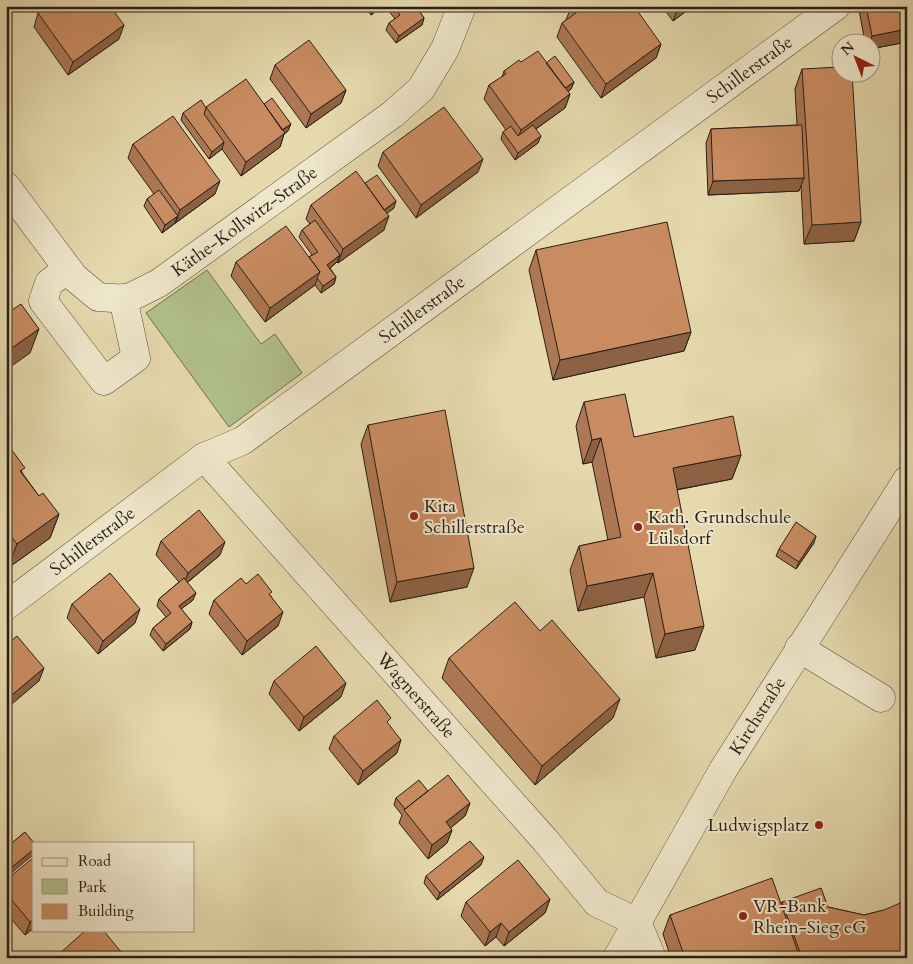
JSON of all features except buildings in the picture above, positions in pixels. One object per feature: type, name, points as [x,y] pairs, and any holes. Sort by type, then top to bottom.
[{"type":"street","name":"Käthe-Kollwitz-Straße","points":[[6,186],[74,277],[98,296],[128,299],[159,283],[393,114],[421,89],[445,49],[462,6]]},
{"type":"street","name":"Schillerstraße","points":[[6,606],[204,456],[242,441],[836,6]]},
{"type":"street","points":[[68,268],[50,283],[43,301],[104,381],[136,358],[123,298]]},
{"type":"street","name":"Wagnerstraße","points":[[204,456],[546,840],[597,903],[637,922]]},
{"type":"street","name":"Kirchstraße","points":[[617,958],[723,770],[907,480]]},
{"type":"street","points":[[799,648],[881,698]]},
{"type":"street","points":[[637,922],[652,958]]},
{"type":"green space","points":[[207,270],[261,344],[275,334],[302,373],[229,427],[146,313]]},
{"type":"place","name":"Kita Schillerstraße","points":[[414,516]]},
{"type":"place","name":"Kath. Grundschule Lülsdorf","points":[[638,527]]},
{"type":"place","name":"Ludwigsplatz","points":[[819,825]]},
{"type":"place","name":"VR-Bank Rhein-Sieg eG","points":[[743,916]]}]
